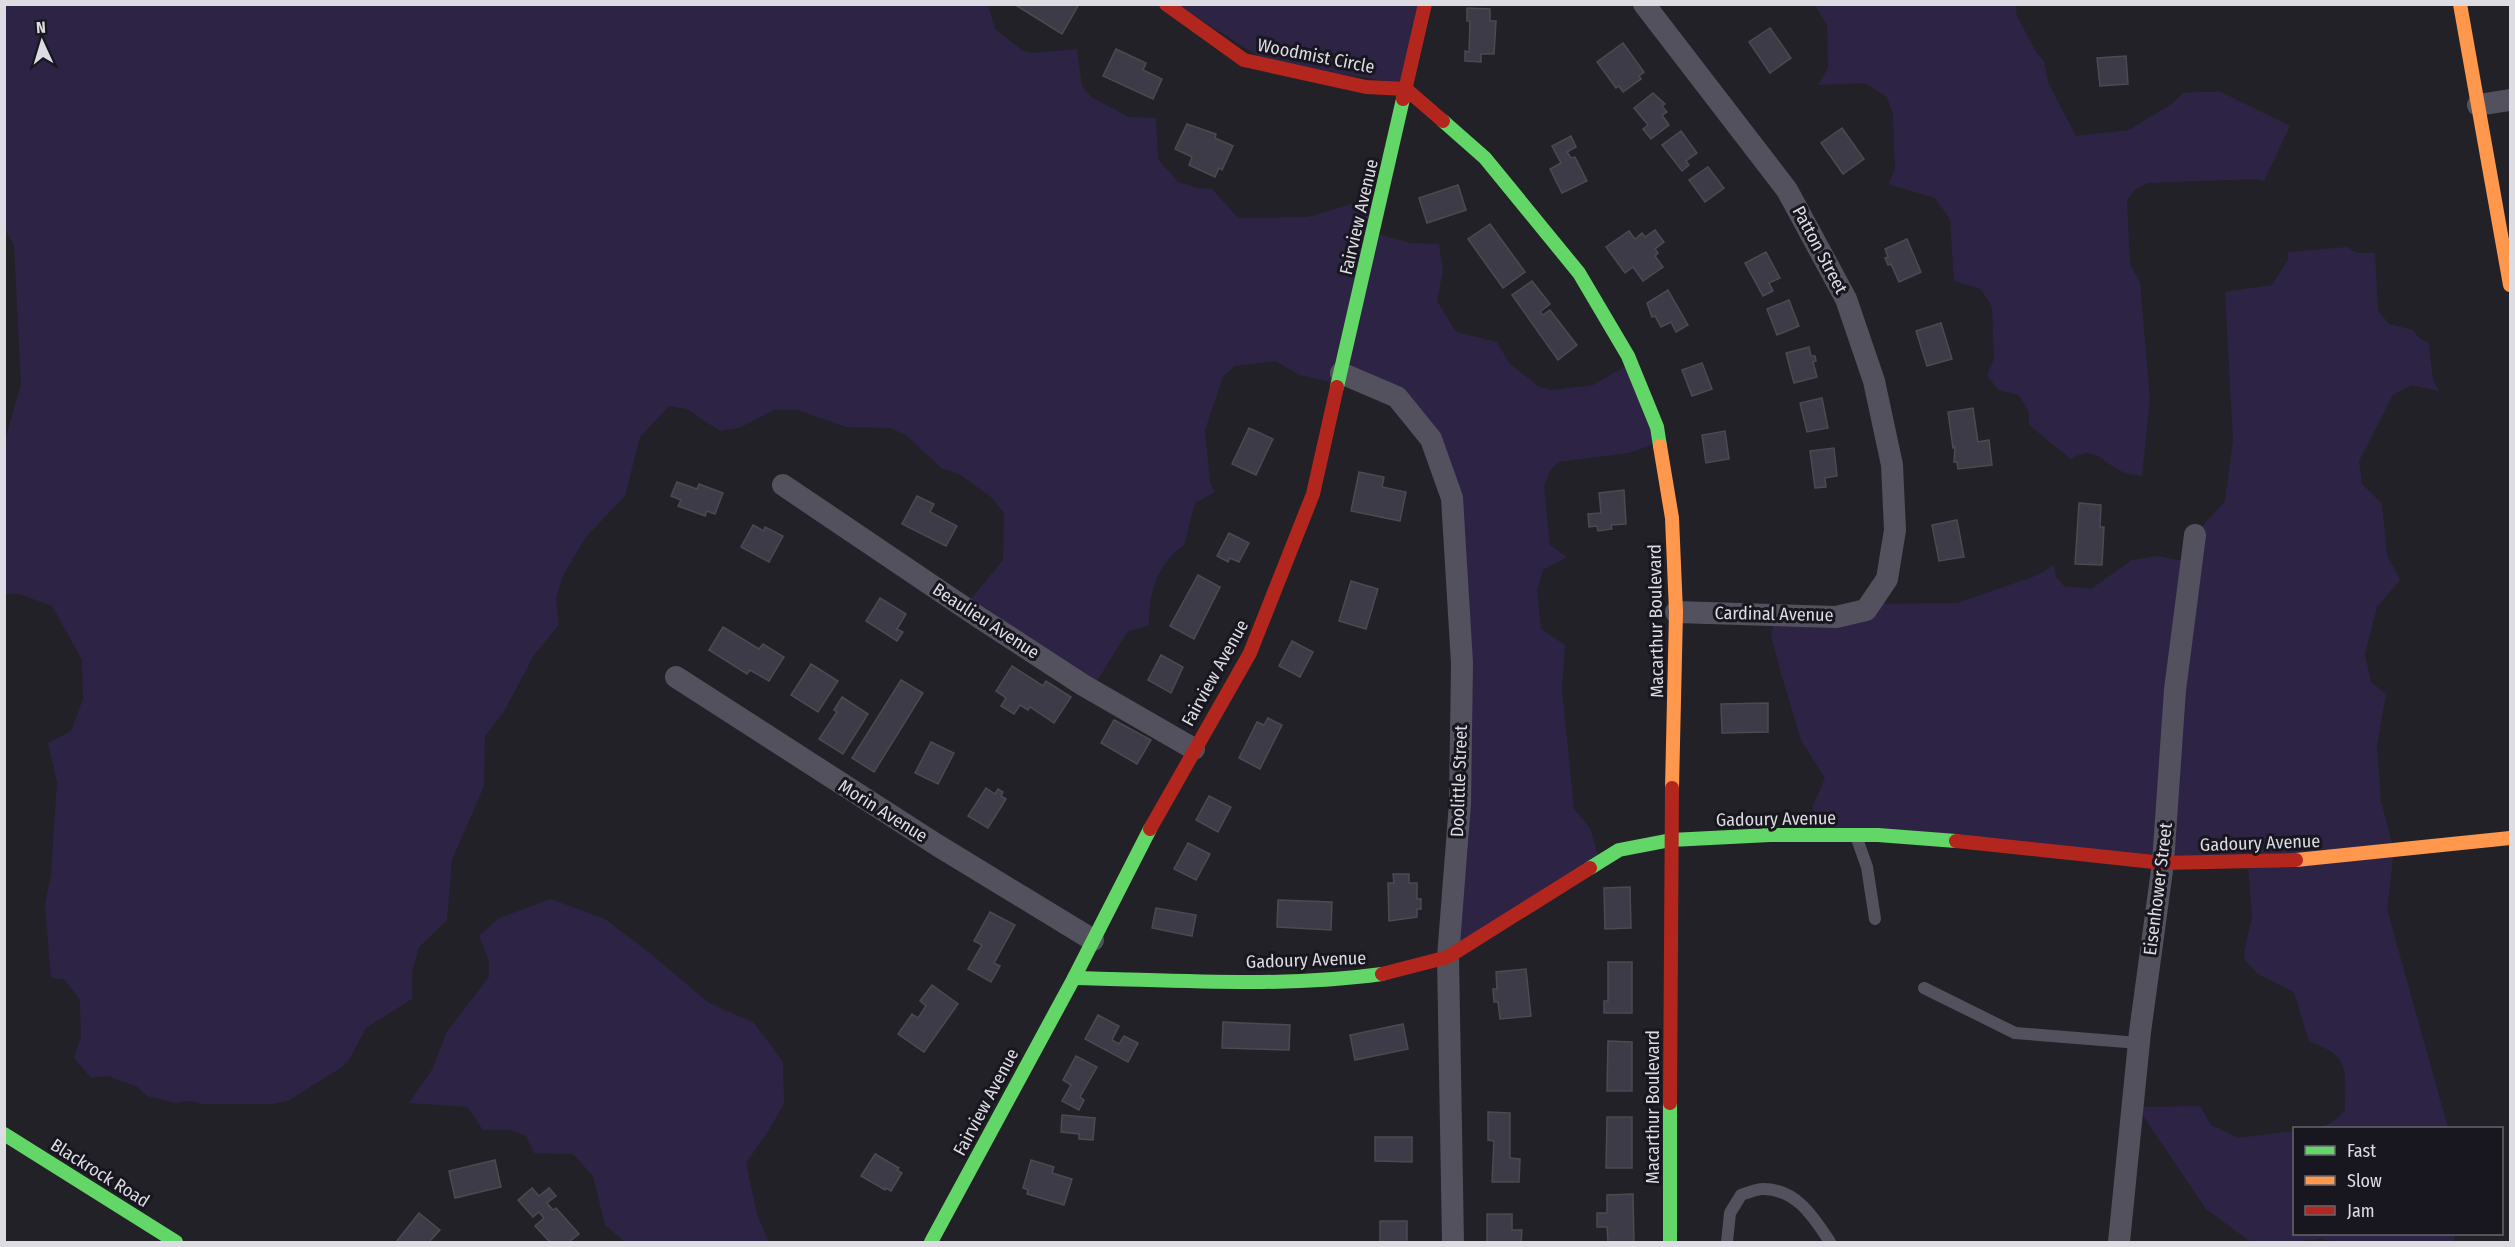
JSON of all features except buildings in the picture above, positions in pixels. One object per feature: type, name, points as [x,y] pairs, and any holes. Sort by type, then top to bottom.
[{"type":"street","name":"Woodmist Circle","points":[[1166,4],[1244,60],[1366,87],[1406,89]]},
{"type":"street","name":"Fairview Avenue","points":[[930,1242],[1074,978],[1144,839],[1250,653],[1281,579],[1313,494],[1425,4]]},
{"type":"street","name":"Patton Street","points":[[1644,4],[1787,190],[1846,299],[1874,381],[1892,465],[1893,540]]},
{"type":"street","points":[[2460,4],[2511,285]]},
{"type":"street","name":"Macarthur Boulevard","points":[[1406,89],[1485,158],[1579,273],[1628,356],[1658,427],[1672,518],[1676,612],[1671,840],[1670,1242]]},
{"type":"street","points":[[2478,105],[2511,100]]},
{"type":"street","name":"Doolittle Street","points":[[1341,373],[1397,397],[1431,439],[1452,498],[1462,663],[1460,803],[1448,957],[1453,1242]]},
{"type":"street","name":"Beaulieu Avenue","points":[[783,486],[1055,667],[1194,748]]},
{"type":"street","name":"Eisenhower Street","points":[[2119,1242],[2139,1043],[2163,863],[2175,690],[2195,535]]},
{"type":"street","name":"Cardinal Avenue","points":[[1676,612],[1836,617],[1866,610],[1887,579],[1893,540]]},
{"type":"street","name":"Morin Avenue","points":[[676,677],[937,844],[1094,940]]},
{"type":"street","name":"Gadoury Avenue","points":[[1074,978],[1338,980],[1396,972],[1448,957],[1619,850],[1671,840],[1770,835],[1856,835],[2019,846],[2163,863],[2316,860],[2511,838]]},
{"type":"street","name":"Blackrock Road","points":[[4,1134],[176,1242]]},
{"type":"lane","points":[[1856,835],[1867,867],[1875,919]]},
{"type":"lane","points":[[1924,988],[2015,1033],[2139,1043]]},
{"type":"lane","points":[[1726,1242],[1730,1213],[1741,1195],[1763,1188],[1789,1195],[1808,1209],[1830,1242]]},
{"type":"shaded area","points":[[4,5],[988,5],[995,29],[1022,50],[1032,53],[1077,49],[1082,86],[1091,97],[1129,117],[1156,118],[1158,159],[1178,182],[1197,188],[1212,189],[1238,218],[1308,217],[1376,197],[1378,234],[1410,243],[1439,244],[1443,270],[1437,301],[1456,332],[1497,342],[1509,363],[1538,386],[1551,390],[1593,385],[1631,363],[1659,442],[1629,453],[1558,462],[1550,471],[1544,486],[1550,545],[1567,557],[1543,570],[1537,590],[1541,629],[1565,645],[1562,689],[1574,809],[1590,828],[1599,859],[1459,948],[1455,513],[1401,398],[1300,375],[1275,361],[1235,366],[1223,377],[1205,430],[1210,483],[1215,492],[1195,503],[1184,545],[1167,561],[1156,580],[1149,613],[1149,625],[1127,632],[1094,686],[967,604],[1003,560],[1004,513],[991,497],[959,474],[941,468],[907,436],[891,428],[846,427],[799,410],[774,410],[739,428],[720,431],[687,409],[669,406],[640,437],[625,496],[586,537],[563,575],[556,598],[559,625],[534,655],[503,713],[485,736],[484,786],[452,860],[447,920],[419,947],[412,972],[412,999],[366,1028],[349,1060],[342,1067],[288,1101],[271,1104],[202,1104],[190,1101],[176,1103],[147,1096],[138,1087],[108,1076],[91,1078],[74,1058],[81,1037],[80,1000],[64,979],[51,978],[45,905],[51,874],[57,782],[48,743],[71,731],[83,699],[82,660],[52,606],[19,594],[5,594],[5,440],[21,384],[14,245],[4,228]]},
{"type":"shaded area","points":[[1178,5],[1426,5],[1407,84],[1269,63]]},
{"type":"shaded area","points":[[1815,5],[2017,5],[2016,14],[2036,52],[2044,61],[2048,83],[2076,136],[2129,130],[2173,103],[2183,93],[2199,92],[2221,92],[2290,126],[2264,181],[2257,179],[2147,183],[2135,190],[2127,200],[2130,265],[2140,282],[2150,399],[2142,476],[2123,472],[2093,454],[2087,453],[2071,459],[2029,425],[2029,412],[2019,395],[1998,390],[1987,375],[1994,359],[1992,307],[1981,289],[1954,281],[1950,219],[1935,198],[1888,184],[1895,169],[1893,114],[1887,97],[1865,83],[1818,85],[1828,68],[1827,25]]},
{"type":"shaded area","points":[[2347,247],[2357,253],[2375,253],[2378,310],[2389,324],[2413,330],[2420,339],[2429,343],[2433,380],[2439,391],[2411,385],[2393,395],[2359,461],[2362,484],[2382,504],[2387,555],[2400,580],[2377,607],[2365,654],[2371,682],[2386,694],[2377,746],[2381,801],[2394,850],[2387,909],[2448,1127],[2318,1127],[2331,1123],[2345,1110],[2343,1066],[2333,1053],[2309,1041],[2294,992],[2258,974],[2245,960],[2244,953],[2252,916],[2248,865],[1832,835],[1812,808],[1825,778],[1801,740],[1771,635],[1777,614],[1869,604],[1957,603],[2038,575],[2054,565],[2056,577],[2064,586],[2091,589],[2132,560],[2158,556],[2188,562],[2197,532],[2225,501],[2233,440],[2225,292],[2272,285],[2288,260],[2288,252]]},
{"type":"shaded area","points":[[551,899],[605,919],[709,1003],[754,1023],[783,1062],[784,1104],[746,1163],[757,1214],[769,1242],[625,1242],[605,1225],[593,1176],[573,1154],[534,1153],[526,1136],[511,1130],[483,1130],[467,1107],[409,1103],[433,1068],[446,1033],[489,977],[489,960],[479,936],[499,918]]},
{"type":"shaded area","points":[[2200,1106],[2211,1125],[2238,1138],[2293,1131],[2293,1235],[2455,1235],[2454,1242],[2337,1242],[2321,1239],[2251,1242],[2206,1209],[2137,1107]]},
{"type":"traffic: fast","points":[[1337,387],[1403,99]]},
{"type":"traffic: fast","points":[[1443,121],[1485,158],[1579,273],[1628,356],[1657,427],[1660,446]]},
{"type":"traffic: fast","points":[[931,1242],[1074,978],[1150,829]]},
{"type":"traffic: fast","points":[[1590,868],[1619,850],[1671,840],[1770,835],[1878,835],[1956,841]]},
{"type":"traffic: fast","points":[[1074,978],[1267,982],[1382,974]]},
{"type":"traffic: fast","points":[[1670,1103],[1670,1242]]},
{"type":"traffic: fast","points":[[4,1134],[176,1242]]},
{"type":"traffic: slow","points":[[2460,4],[2510,285]]},
{"type":"traffic: slow","points":[[1660,446],[1672,518],[1676,612],[1672,788]]},
{"type":"traffic: slow","points":[[2296,860],[2510,838]]},
{"type":"traffic: jam","points":[[1166,4],[1244,60],[1366,87],[1406,89],[1443,121]]},
{"type":"traffic: jam","points":[[1403,99],[1425,4]]},
{"type":"traffic: jam","points":[[1150,829],[1250,653],[1313,494],[1337,387]]},
{"type":"traffic: jam","points":[[1670,1103],[1672,788]]},
{"type":"traffic: jam","points":[[1956,841],[2163,863],[2296,860]]},
{"type":"traffic: jam","points":[[1382,974],[1448,957],[1590,868]]}]
